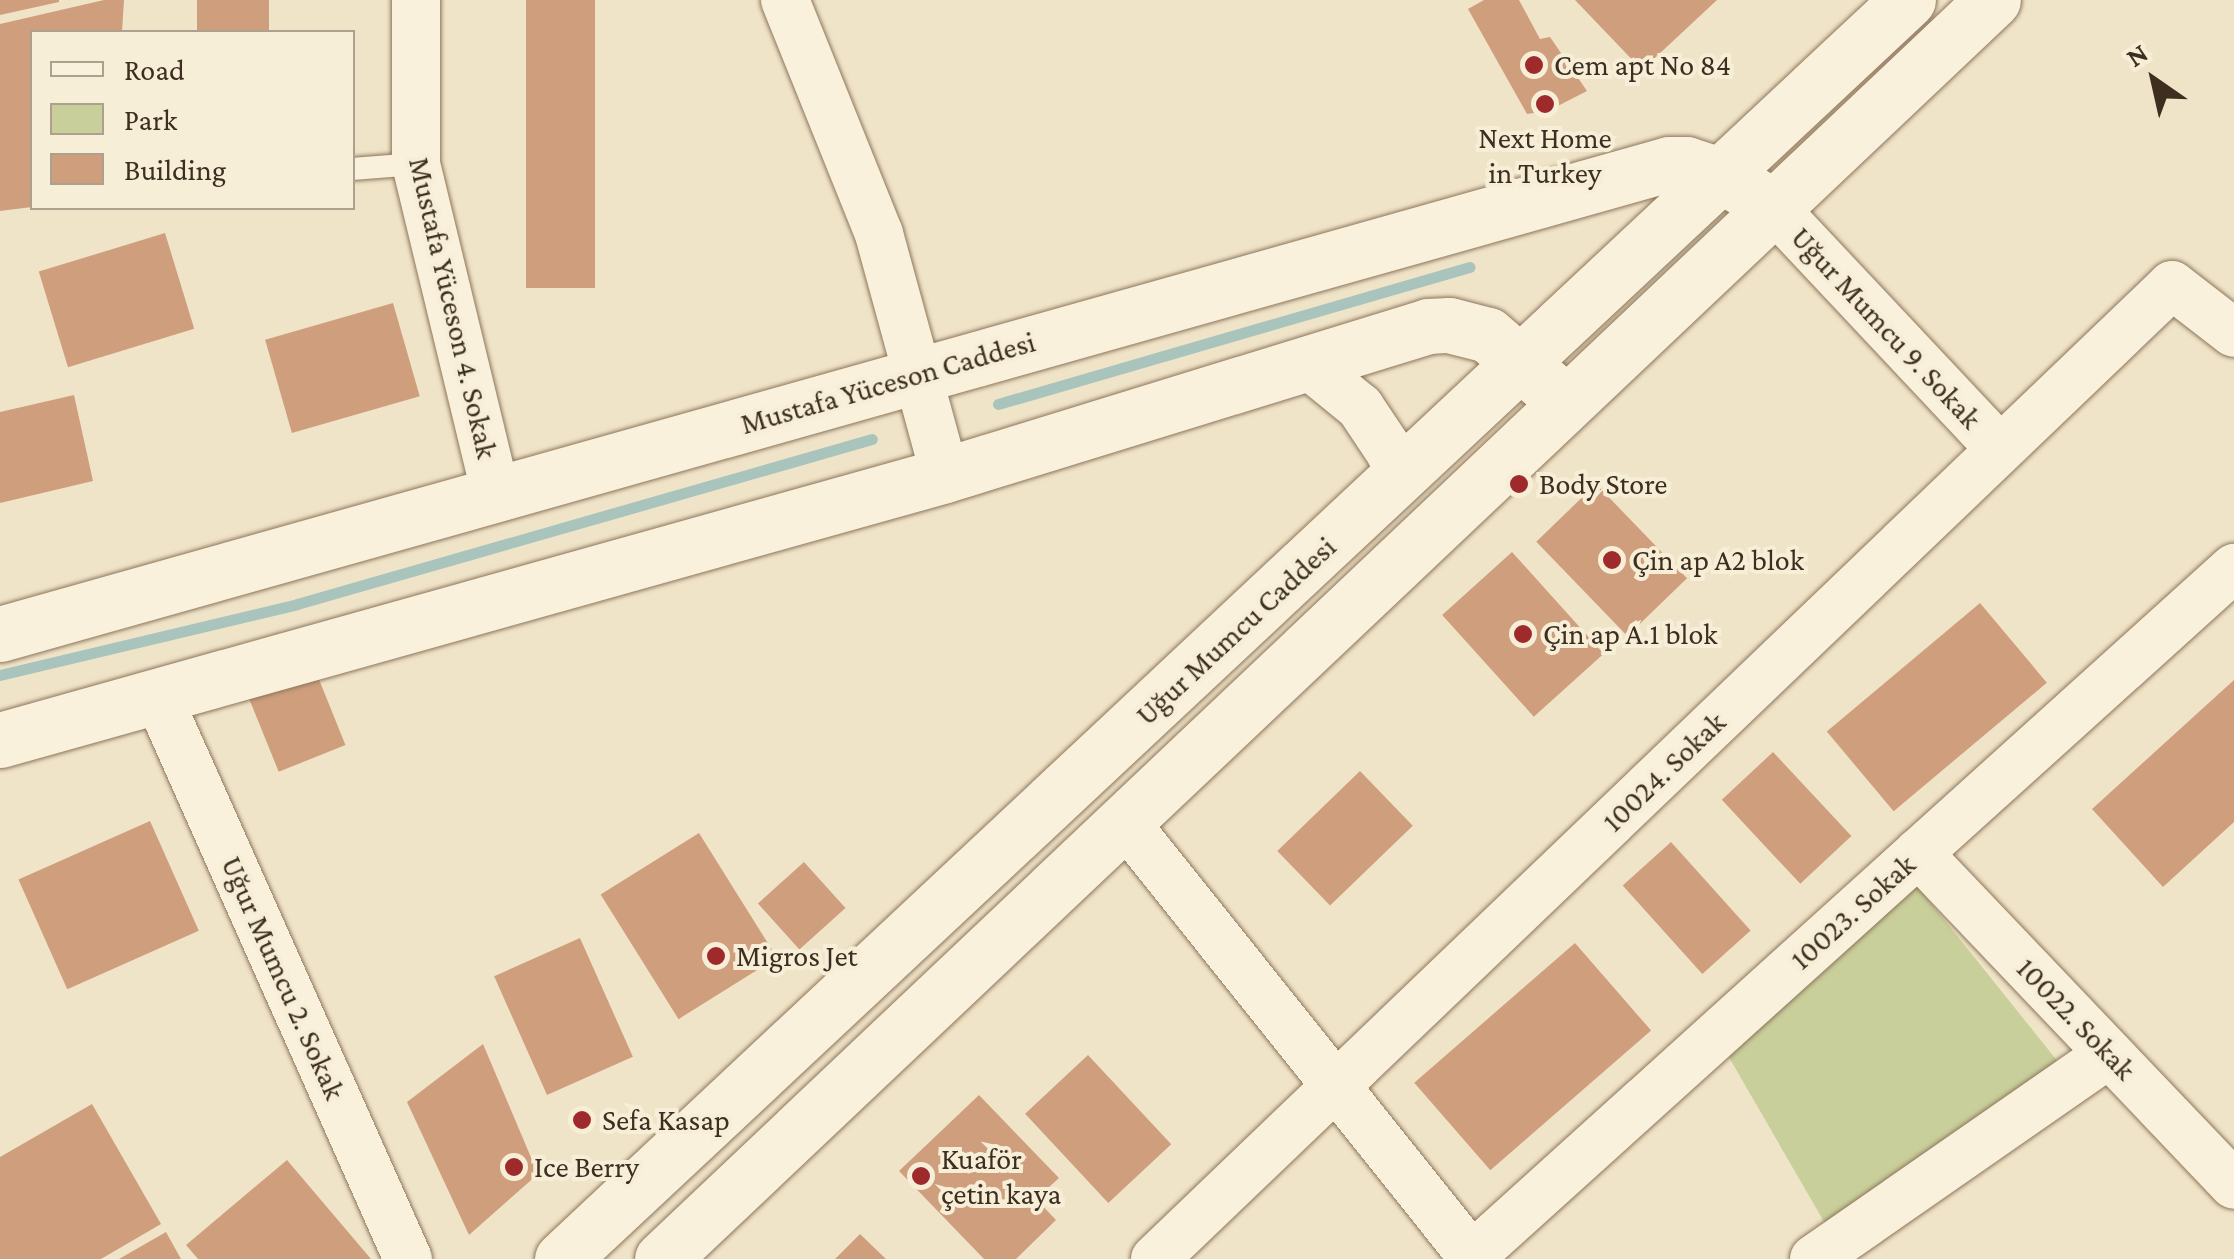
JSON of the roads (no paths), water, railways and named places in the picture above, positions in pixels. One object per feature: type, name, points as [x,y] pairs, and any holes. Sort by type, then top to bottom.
[{"type":"main road","name":"Uğur Mumcu Caddesi","points":[[562,1259],[1908,0]]},
{"type":"main road","name":"Uğur Mumcu Caddesi","points":[[662,1259],[1993,0]]},
{"type":"main road","name":"Mustafa Yüceson Caddesi","points":[[0,634],[1669,164],[1686,164],[1723,176],[1772,206]]},
{"type":"main road","points":[[0,740],[945,475],[1408,331],[1449,325],[1488,335],[1564,403]]},
{"type":"street","name":"Mustafa Yüceson 4. Sokak","points":[[416,0],[416,164],[496,495]]},
{"type":"street","points":[[785,0],[878,234],[945,475]]},
{"type":"street","name":"Uğur Mumcu 9. Sokak","points":[[1772,206],[2000,449]]},
{"type":"street","name":"10024. Sokak","points":[[1155,1259],[2172,285],[2234,333]]},
{"type":"street","points":[[1306,363],[1360,407],[1401,477]]},
{"type":"street","name":"10023. Sokak","points":[[1473,1258],[2234,568]]},
{"type":"street","name":"Uğur Mumcu 2. Sokak","points":[[158,697],[408,1259]]},
{"type":"street","points":[[1125,822],[1338,1084],[1473,1258]]},
{"type":"street","name":"10022. Sokak","points":[[1918,854],[2234,1185]]},
{"type":"street","points":[[1814,1259],[2109,1054]]},
{"type":"lane","points":[[355,169],[416,164]]},
{"type":"waterway","points":[[998,404],[1469,267]]},
{"type":"waterway","points":[[0,675],[297,604],[872,439]]},
{"type":"place","name":"Cem apt No 84","points":[[1534,65]]},
{"type":"place","name":"Next Home in Turkey","points":[[1545,104]]},
{"type":"place","name":"Body Store","points":[[1519,484]]},
{"type":"place","name":"Çin ap A2 blok","points":[[1612,560]]},
{"type":"place","name":"Çin ap A.1 blok","points":[[1523,634]]},
{"type":"place","name":"Migros Jet","points":[[716,956]]},
{"type":"place","name":"Sefa Kasap","points":[[582,1120]]},
{"type":"place","name":"Ice Berry","points":[[514,1167]]},
{"type":"place","name":"Kuaför çetin kaya","points":[[921,1176]]}]
